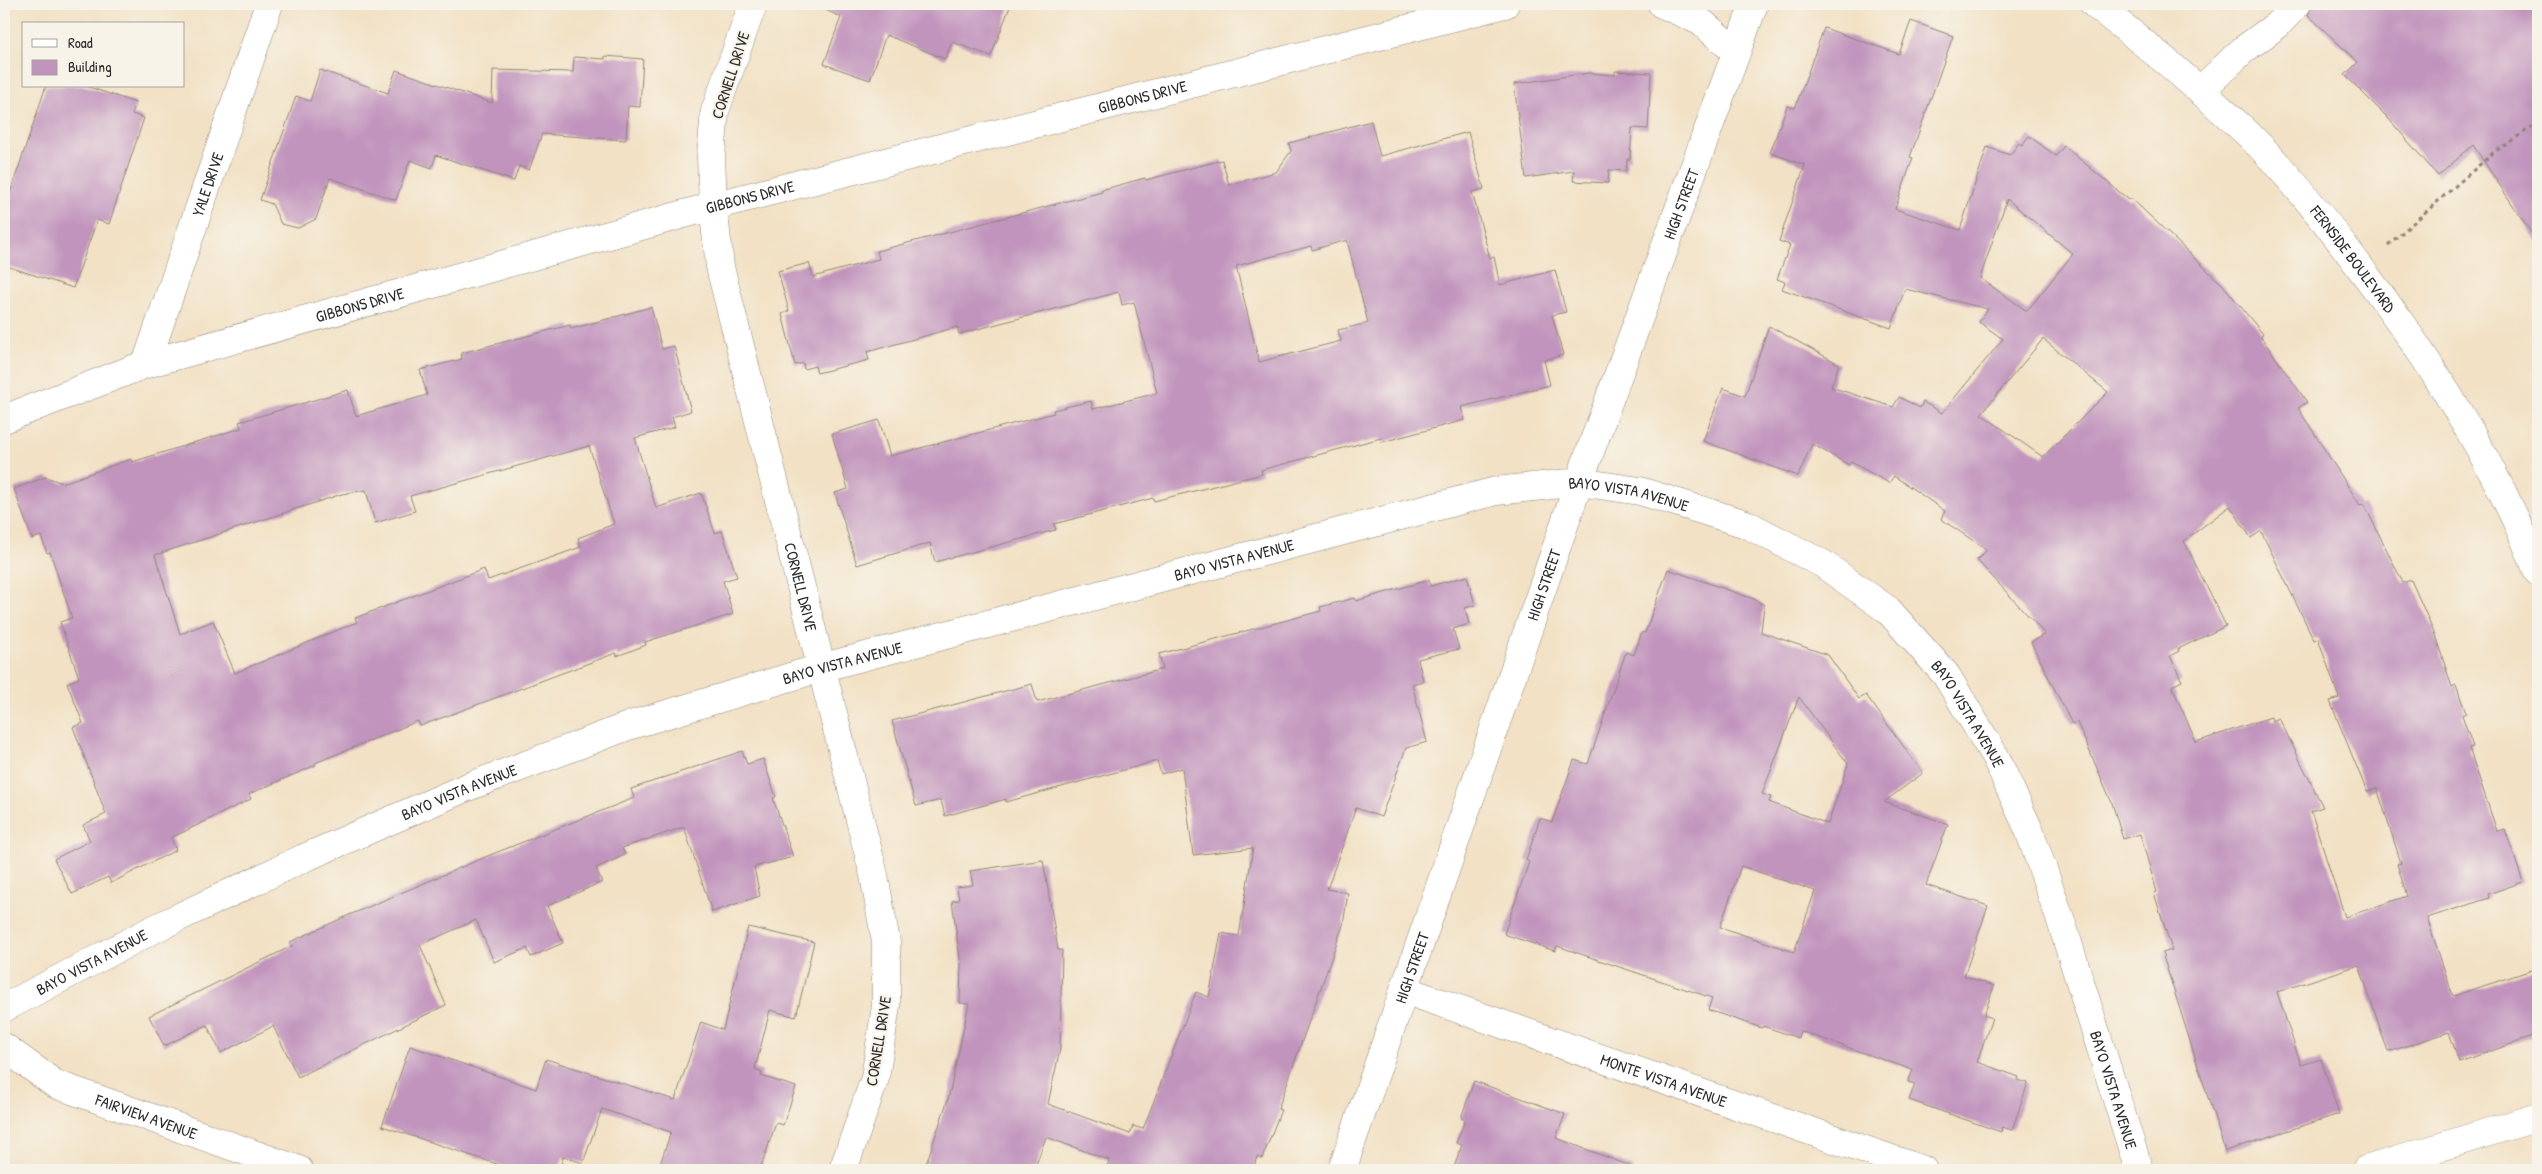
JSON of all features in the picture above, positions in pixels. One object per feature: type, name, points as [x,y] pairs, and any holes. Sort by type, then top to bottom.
[{"type":"street","name":"YALE DRIVE","points":[[146,364],[269,4]]},
{"type":"street","name":"CORNELL DRIVE","points":[[753,4],[715,111],[711,156],[713,206],[720,267],[820,668],[874,875],[886,942],[886,1006],[875,1078],[843,1170]]},
{"type":"street","name":"GIBBONS DRIVE","points":[[4,419],[146,364],[713,206],[1504,4]]},
{"type":"street","points":[[1662,4],[1700,21],[1736,52]]},
{"type":"street","name":"HIGH STREET","points":[[1342,1170],[1579,482],[1754,4]]},
{"type":"street","name":"FERNSIDE BOULEVARD","points":[[2094,4],[2160,55],[2247,134],[2324,219],[2399,317],[2472,433],[2528,546],[2538,572]]},
{"type":"street","points":[[2200,91],[2243,50],[2277,25],[2297,4]]},
{"type":"street","name":"BAYO VISTA AVENUE","points":[[4,1008],[156,928],[304,858],[466,788],[631,725],[820,668],[1496,491],[1579,482],[1640,491],[1746,524],[1823,564],[1888,610],[1946,675],[1996,758],[2029,830],[2061,920],[2139,1170]]},
{"type":"street","name":"MONTE VISTA AVENUE","points":[[1404,990],[1923,1170]]},
{"type":"street","name":"FAIRVIEW AVENUE","points":[[4,1047],[55,1084],[298,1170]]},
{"type":"street","points":[[2366,1170],[2538,1117]]},
{"type":"path","points":[[2361,268],[2493,153],[2538,123]]},
{"type":"building","points":[[812,4],[1011,4],[991,56],[952,42],[945,59],[886,35],[870,80],[824,64],[841,17]]},
{"type":"building","points":[[2312,4],[2538,4],[2538,243],[2473,145],[2438,176],[2388,118],[2345,75],[2358,62],[2308,15]]},
{"type":"building","points":[[1911,21],[1953,36],[1910,157],[1913,158],[1895,209],[1960,230],[1987,147],[2010,155],[2019,143],[2022,145],[2029,136],[2056,156],[2064,146],[2129,200],[2131,198],[2223,285],[2263,334],[2261,337],[2307,402],[2298,408],[2360,505],[2364,504],[2403,583],[2411,580],[2434,632],[2452,687],[2456,685],[2466,713],[2462,715],[2473,747],[2469,748],[2497,831],[2505,829],[2523,882],[2488,894],[2489,898],[2427,918],[2453,996],[2538,968],[2538,1035],[2459,1062],[2449,1032],[2388,1052],[2359,965],[2277,992],[2301,1065],[2321,1059],[2339,1114],[2225,1151],[2162,953],[2172,950],[2154,893],[2157,892],[2140,834],[2123,839],[2112,803],[2077,722],[2072,724],[2031,642],[2045,634],[1977,560],[1987,550],[1941,519],[1945,511],[1894,476],[1889,483],[1851,462],[1849,465],[1812,444],[1798,476],[1703,441],[1723,388],[1745,396],[1769,326],[1839,364],[1831,387],[1893,407],[1899,397],[1920,408],[1923,402],[1942,413],[2003,339],[1979,322],[1988,309],[1905,289],[1891,328],[1782,289],[1785,282],[1777,279],[1790,245],[1779,241],[1805,165],[1770,153],[1787,106],[1795,108],[1824,28],[1899,54]],"holes":[[[2007,199],[2073,254],[2027,311],[1980,278]],[[2043,339],[2108,392],[2043,457],[1981,414]],[[2230,506],[2251,538],[2261,531],[2314,640],[2318,638],[2339,698],[2330,701],[2367,792],[2377,788],[2401,863],[2397,864],[2407,896],[2345,917],[2311,811],[2323,807],[2279,718],[2272,721],[2271,717],[2196,742],[2172,686],[2182,681],[2170,656],[2179,651],[2178,649],[2226,626],[2184,541]]]},
{"type":"building","points":[[605,56],[643,59],[640,107],[628,106],[626,140],[542,134],[529,170],[519,166],[514,181],[436,155],[432,168],[410,160],[396,200],[330,178],[316,219],[298,228],[281,224],[272,204],[260,200],[296,96],[310,101],[320,70],[388,93],[396,70],[492,103],[493,70],[573,72],[574,57],[605,59]]},
{"type":"building","points":[[1615,71],[1651,73],[1648,129],[1632,128],[1630,159],[1627,159],[1626,171],[1609,170],[1608,183],[1573,181],[1574,171],[1526,178],[1514,84],[1589,73],[1615,75]]},
{"type":"building","points":[[45,88],[92,88],[136,103],[132,114],[144,118],[109,224],[97,220],[73,288],[4,265],[4,211]]},
{"type":"building","points":[[1371,121],[1380,156],[1468,132],[1484,189],[1472,192],[1490,258],[1494,257],[1500,285],[1555,270],[1566,312],[1552,315],[1563,355],[1544,360],[1550,385],[1461,407],[1465,420],[1382,442],[1381,438],[1261,470],[1262,474],[1154,501],[1153,498],[1054,524],[1056,530],[935,562],[930,543],[857,565],[835,493],[848,489],[832,434],[879,420],[890,456],[1054,413],[1053,410],[1091,401],[1093,409],[1157,393],[1134,302],[1122,305],[1119,292],[959,334],[957,327],[867,352],[869,360],[817,373],[815,366],[804,369],[803,363],[795,365],[782,314],[789,311],[778,271],[809,263],[813,277],[879,259],[877,251],[1102,192],[1101,190],[1145,178],[1146,180],[1222,160],[1229,185],[1276,172],[1291,151],[1289,143]],"holes":[[[1347,240],[1368,323],[1338,330],[1341,341],[1259,362],[1236,266],[1311,246],[1312,250]]]},
{"type":"building","points":[[651,307],[662,349],[674,346],[691,411],[672,417],[675,427],[635,438],[656,508],[701,493],[715,533],[722,531],[737,577],[723,581],[733,614],[645,642],[646,645],[617,656],[616,653],[420,726],[418,721],[315,763],[316,765],[249,794],[251,799],[171,838],[176,850],[111,883],[108,877],[72,894],[54,859],[90,841],[83,825],[106,814],[73,727],[83,723],[67,683],[79,678],[60,622],[72,618],[50,552],[47,553],[41,536],[32,539],[14,489],[46,477],[63,483],[131,459],[132,462],[241,428],[239,422],[348,390],[356,416],[427,395],[420,370],[462,359],[461,353],[570,325],[571,329]],"holes":[[[589,446],[614,524],[578,538],[581,547],[488,580],[484,569],[355,618],[357,622],[235,673],[213,621],[180,634],[155,555],[342,494],[366,490],[375,523],[415,511],[410,496]]]},
{"type":"building","points":[[1668,569],[1754,599],[1764,605],[1761,632],[1828,655],[1859,699],[1866,695],[1923,773],[1884,802],[1948,824],[1926,885],[1988,906],[1964,976],[1994,986],[1984,1015],[1992,1018],[1977,1062],[2019,1077],[2018,1080],[2028,1083],[2012,1130],[2002,1127],[2001,1132],[1909,1100],[1915,1084],[1908,1082],[1913,1070],[1800,1031],[1798,1038],[1763,1026],[1762,1028],[1708,1010],[1712,998],[1557,946],[1555,951],[1504,934],[1529,862],[1526,860],[1540,818],[1552,822],[1574,760],[1588,764],[1626,652],[1634,655],[1642,632],[1645,633]],"holes":[[[1799,697],[1848,764],[1828,824],[1769,802],[1771,797],[1762,794]],[[1741,866],[1815,891],[1794,952],[1720,927]]]},
{"type":"building","points":[[1467,576],[1475,605],[1465,608],[1469,624],[1453,629],[1459,649],[1418,659],[1423,681],[1412,684],[1427,742],[1406,748],[1381,817],[1356,808],[1327,889],[1348,893],[1343,925],[1278,1109],[1281,1110],[1262,1159],[1257,1157],[1253,1170],[1106,1170],[1109,1160],[1046,1137],[1034,1170],[924,1170],[949,1096],[969,1004],[960,1003],[961,965],[952,901],[959,900],[957,887],[973,885],[970,871],[1043,860],[1058,950],[1062,950],[1060,1049],[1048,1104],[1130,1134],[1133,1126],[1143,1129],[1196,992],[1209,997],[1221,933],[1239,936],[1253,848],[1193,855],[1182,768],[1161,774],[1157,761],[1006,802],[1006,799],[945,816],[941,800],[916,806],[892,721],[1032,684],[1037,702],[1163,669],[1159,654],[1321,611],[1320,607],[1355,598],[1356,601],[1429,580],[1430,586]]},
{"type":"building","points":[[742,751],[747,764],[763,759],[776,797],[773,798],[793,857],[754,867],[760,896],[712,912],[684,827],[622,848],[625,855],[596,868],[602,882],[547,906],[563,943],[531,957],[527,948],[494,962],[476,920],[420,945],[446,1005],[298,1077],[273,1026],[221,1053],[207,1025],[164,1046],[149,1016],[292,946],[290,942],[347,916],[490,855],[634,798],[631,789]]},
{"type":"building","points":[[748,927],[814,942],[796,1017],[770,1010],[755,1069],[762,1072],[761,1076],[796,1087],[783,1125],[776,1123],[760,1170],[658,1170],[671,1132],[602,1109],[583,1163],[563,1157],[559,1170],[515,1170],[382,1126],[410,1046],[536,1089],[546,1059],[675,1100],[701,1022],[723,1030]]},
{"type":"building","points":[[1474,1081],[1565,1114],[1556,1138],[1633,1167],[1632,1170],[1453,1170],[1462,1145],[1456,1143],[1465,1120],[1461,1118]]}]
